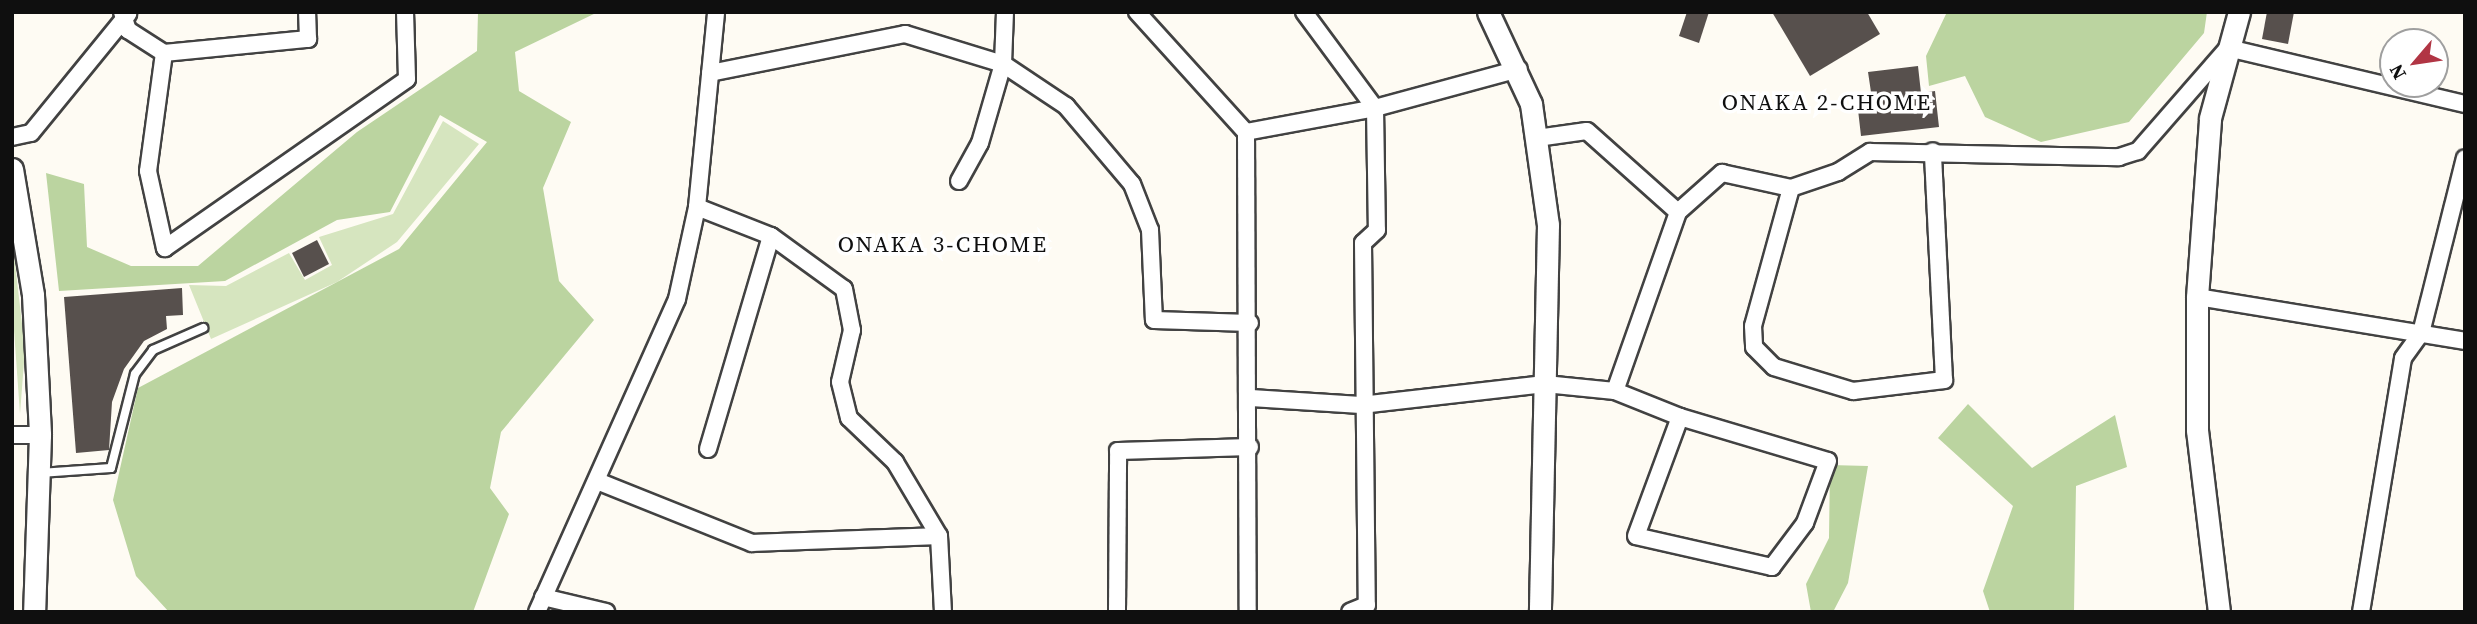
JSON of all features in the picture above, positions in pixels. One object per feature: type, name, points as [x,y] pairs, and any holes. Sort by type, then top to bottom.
[{"type":"street","points":[[12,136],[31,133],[125,15],[164,52],[309,39],[307,12]]},
{"type":"street","points":[[164,52],[148,171],[165,248],[407,79],[405,12]]},
{"type":"street","points":[[606,612],[540,604],[677,299],[697,208],[716,12]]},
{"type":"street","points":[[959,181],[980,143],[1003,65],[1005,12]]},
{"type":"street","points":[[1137,12],[1246,132],[1251,398],[1248,612]]},
{"type":"street","points":[[1304,12],[1375,108],[1377,230],[1363,243],[1361,405],[1367,608],[1350,612]]},
{"type":"street","points":[[1488,12],[1519,69],[1537,138],[1548,225],[1540,612]]},
{"type":"street","points":[[2219,612],[2197,430],[2197,297],[2210,118],[2239,12]]},
{"type":"street","points":[[710,73],[905,34],[1003,65],[1066,106],[1132,184],[1150,230],[1154,320],[1250,323]]},
{"type":"street","points":[[2228,48],[2465,104]]},
{"type":"street","points":[[1615,391],[1678,212],[1722,173],[1791,188],[1838,172],[1870,152],[1933,151],[2021,159],[2119,158],[2138,150],[2228,48]]},
{"type":"street","points":[[1246,132],[1375,108],[1519,69]]},
{"type":"street","points":[[1537,138],[1587,131],[1678,212]]},
{"type":"street","points":[[1791,188],[1753,326],[1754,347],[1774,367],[1853,391],[1944,380],[1933,151]]},
{"type":"street","points":[[2361,612],[2403,358],[2421,333],[2465,158]]},
{"type":"street","points":[[12,169],[33,295],[40,435],[34,612]]},
{"type":"street","points":[[697,208],[771,236],[844,289],[852,330],[840,382],[849,418],[895,462],[939,536],[943,612]]},
{"type":"street","points":[[708,449],[771,236]]},
{"type":"street","points":[[2197,297],[2465,341]]},
{"type":"street","points":[[1251,398],[1361,405],[1545,384],[1615,391],[1680,417],[1828,461],[1805,523],[1772,567],[1636,536],[1680,417]]},
{"type":"street","points":[[12,435],[40,435]]},
{"type":"street","points":[[1117,612],[1118,451],[1250,447]]},
{"type":"street","points":[[597,481],[752,543],[939,536]]},
{"type":"lane","points":[[40,473],[111,468],[135,374],[153,350],[204,328]]},
{"type":"green space","points":[[478,12],[598,12],[515,52],[519,91],[571,122],[543,188],[559,281],[594,320],[501,432],[490,488],[509,514],[473,612],[169,612],[136,576],[113,500],[138,388],[399,249],[487,142],[440,115],[390,212],[337,220],[225,281],[59,291],[46,173],[84,184],[87,247],[131,266],[198,266],[357,132],[477,51]]},
{"type":"green space","points":[[1947,12],[2207,12],[2204,33],[2129,122],[2041,142],[1985,117],[1965,76],[1929,86],[1926,56]]},
{"type":"green space","points":[[443,121],[479,144],[397,242],[337,282],[211,339],[189,285],[226,286],[289,253],[305,280],[332,265],[319,237],[393,214]]},
{"type":"green space","points":[[12,238],[25,349],[20,414],[12,302]]},
{"type":"green space","points":[[1968,404],[2032,468],[2115,415],[2127,467],[2076,486],[2074,612],[1990,612],[1983,591],[2013,506],[1938,438]]},
{"type":"green space","points":[[1830,465],[1868,466],[1848,583],[1833,612],[1811,612],[1806,584],[1829,538]]},
{"type":"building","points":[[1687,12],[1709,12],[1699,43],[1679,36]]},
{"type":"building","points":[[1772,12],[1867,12],[1880,34],[1810,76]]},
{"type":"building","points":[[2267,12],[2294,12],[2288,44],[2262,39]]},
{"type":"building","points":[[1918,66],[1921,93],[1935,91],[1939,127],[1861,136],[1857,101],[1872,99],[1868,72]]},
{"type":"building","points":[[317,240],[329,264],[304,277],[292,253]]},
{"type":"building","points":[[182,288],[183,315],[166,316],[167,329],[144,341],[124,369],[112,402],[109,450],[76,453],[64,297]]},
{"type":"district","name":"ONAKA 2-CHOME","points":[[1827,102]]},
{"type":"district","name":"ONAKA 3-CHOME","points":[[943,244]]}]
